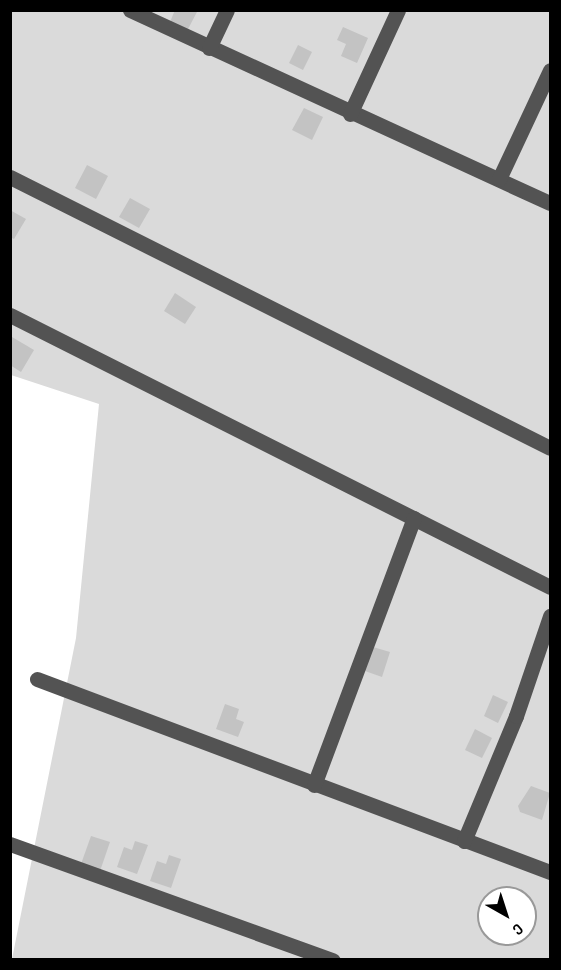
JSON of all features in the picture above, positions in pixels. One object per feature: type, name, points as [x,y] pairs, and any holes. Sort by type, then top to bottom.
[{"type":"street","points":[[130,10],[350,114],[550,203]]},
{"type":"street","points":[[209,48],[227,10]]},
{"type":"street","points":[[350,114],[398,10]]},
{"type":"street","points":[[499,179],[550,70]]},
{"type":"street","points":[[10,177],[550,448]]},
{"type":"street","points":[[10,315],[550,586]]},
{"type":"street","points":[[315,785],[414,518]]},
{"type":"street","points":[[465,841],[516,716],[550,616]]},
{"type":"street","points":[[37,679],[550,872]]},
{"type":"street","points":[[10,844],[333,960]]},
{"type":"shaded area","points":[[11,11],[550,11],[550,959],[12,959],[76,638],[99,404],[11,375]]},
{"type":"building","points":[[175,10],[198,10],[187,31],[170,22]]},
{"type":"building","points":[[343,27],[368,38],[357,63],[341,56],[346,44],[337,40]]},
{"type":"building","points":[[298,45],[312,52],[303,70],[289,63]]},
{"type":"building","points":[[304,108],[323,117],[312,140],[292,130]]},
{"type":"building","points":[[87,165],[108,176],[96,199],[75,188]]},
{"type":"building","points":[[130,198],[150,209],[139,228],[119,217]]},
{"type":"building","points":[[10,210],[26,219],[14,239],[10,237]]},
{"type":"building","points":[[175,293],[196,307],[185,324],[164,311]]},
{"type":"building","points":[[12,337],[34,350],[21,372],[10,365]]},
{"type":"building","points":[[373,647],[390,652],[382,677],[365,671]]},
{"type":"building","points":[[493,695],[508,702],[498,723],[484,716]]},
{"type":"building","points":[[225,704],[239,709],[236,719],[244,722],[238,737],[216,729]]},
{"type":"building","points":[[475,729],[492,738],[482,758],[465,750]]},
{"type":"building","points":[[531,786],[550,793],[542,820],[520,812],[518,806]]},
{"type":"building","points":[[91,836],[110,842],[100,871],[81,864]]},
{"type":"building","points":[[135,841],[148,845],[137,874],[117,867],[124,847],[132,850]]},
{"type":"building","points":[[169,855],[181,859],[171,888],[150,881],[157,861],[166,864]]}]
